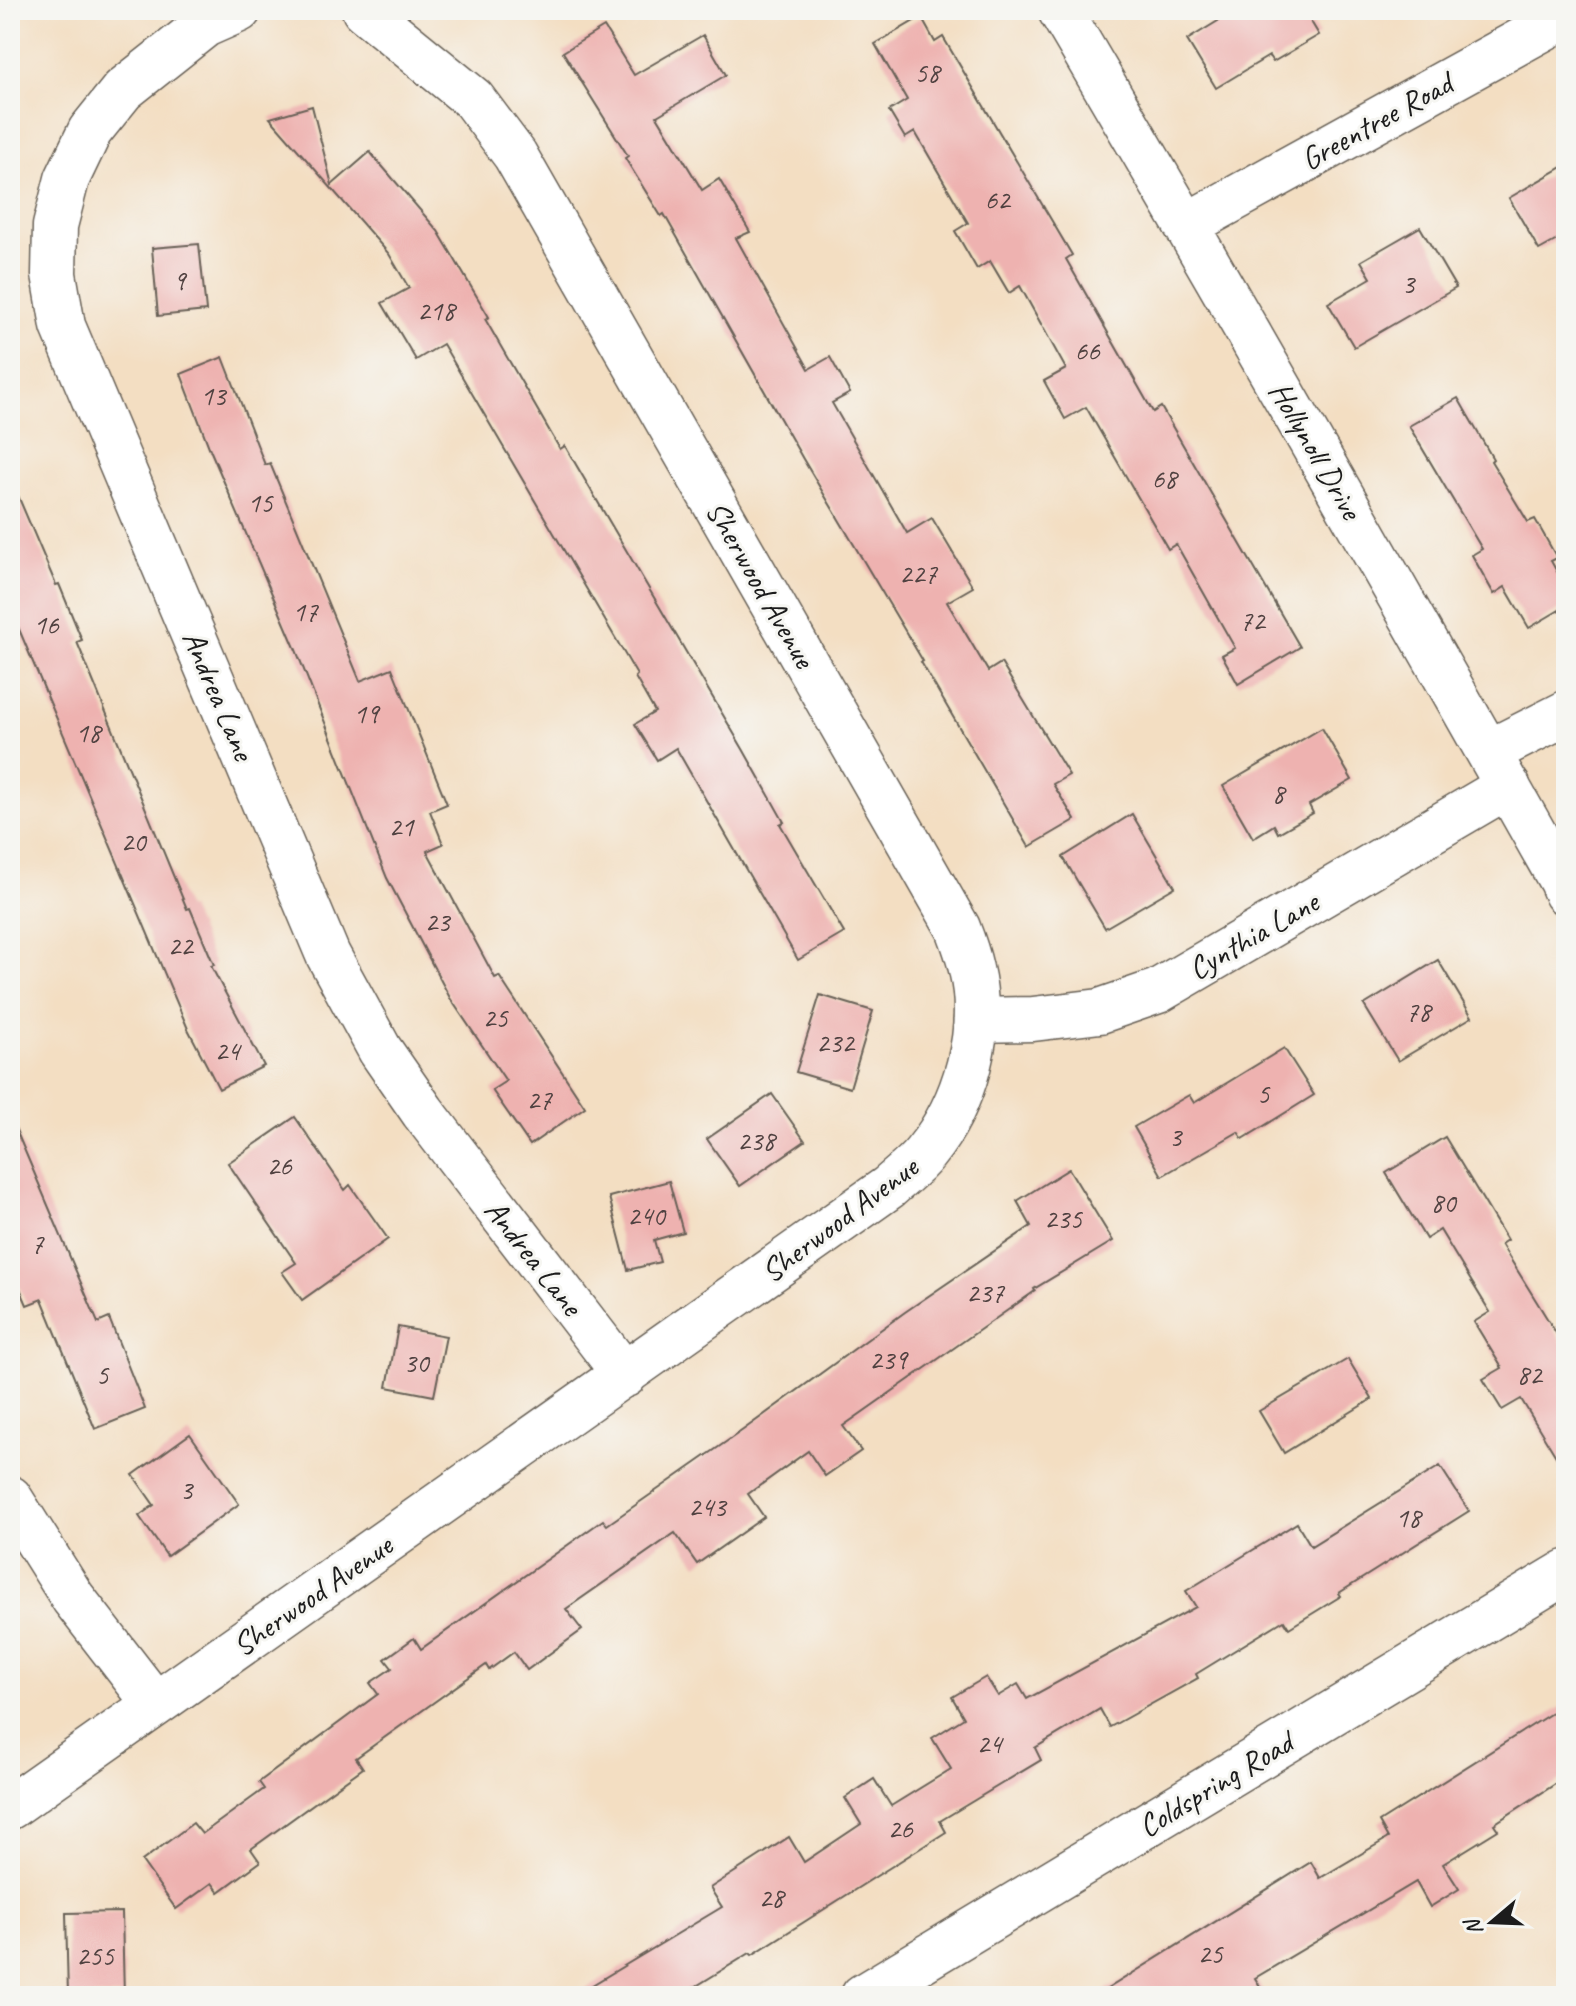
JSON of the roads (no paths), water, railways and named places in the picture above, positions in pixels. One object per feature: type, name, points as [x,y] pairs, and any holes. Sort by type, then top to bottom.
[{"type":"street","name":"Andrea Lane","points":[[239,10],[205,25],[123,90],[90,131],[67,179],[55,226],[54,274],[63,326],[328,955],[380,1050],[423,1112],[625,1375]]},
{"type":"street","name":"Sherwood Avenue","points":[[10,1807],[889,1187],[925,1153],[953,1107],[970,1065],[976,1020],[972,971],[958,928],[515,155],[473,99],[364,10]]},
{"type":"street","name":"Hollynoll Drive","points":[[1060,10],[1187,225],[1566,893]]},
{"type":"street","name":"Greentree Road","points":[[1187,225],[1566,16]]},
{"type":"street","name":"Cynthia Lane","points":[[976,1020],[1033,1019],[1100,1011],[1158,991],[1498,769],[1566,713]]},
{"type":"street","points":[[10,1498],[73,1598],[155,1704]]},
{"type":"street","name":"Coldspring Road","points":[[863,1996],[1566,1572]]}]
